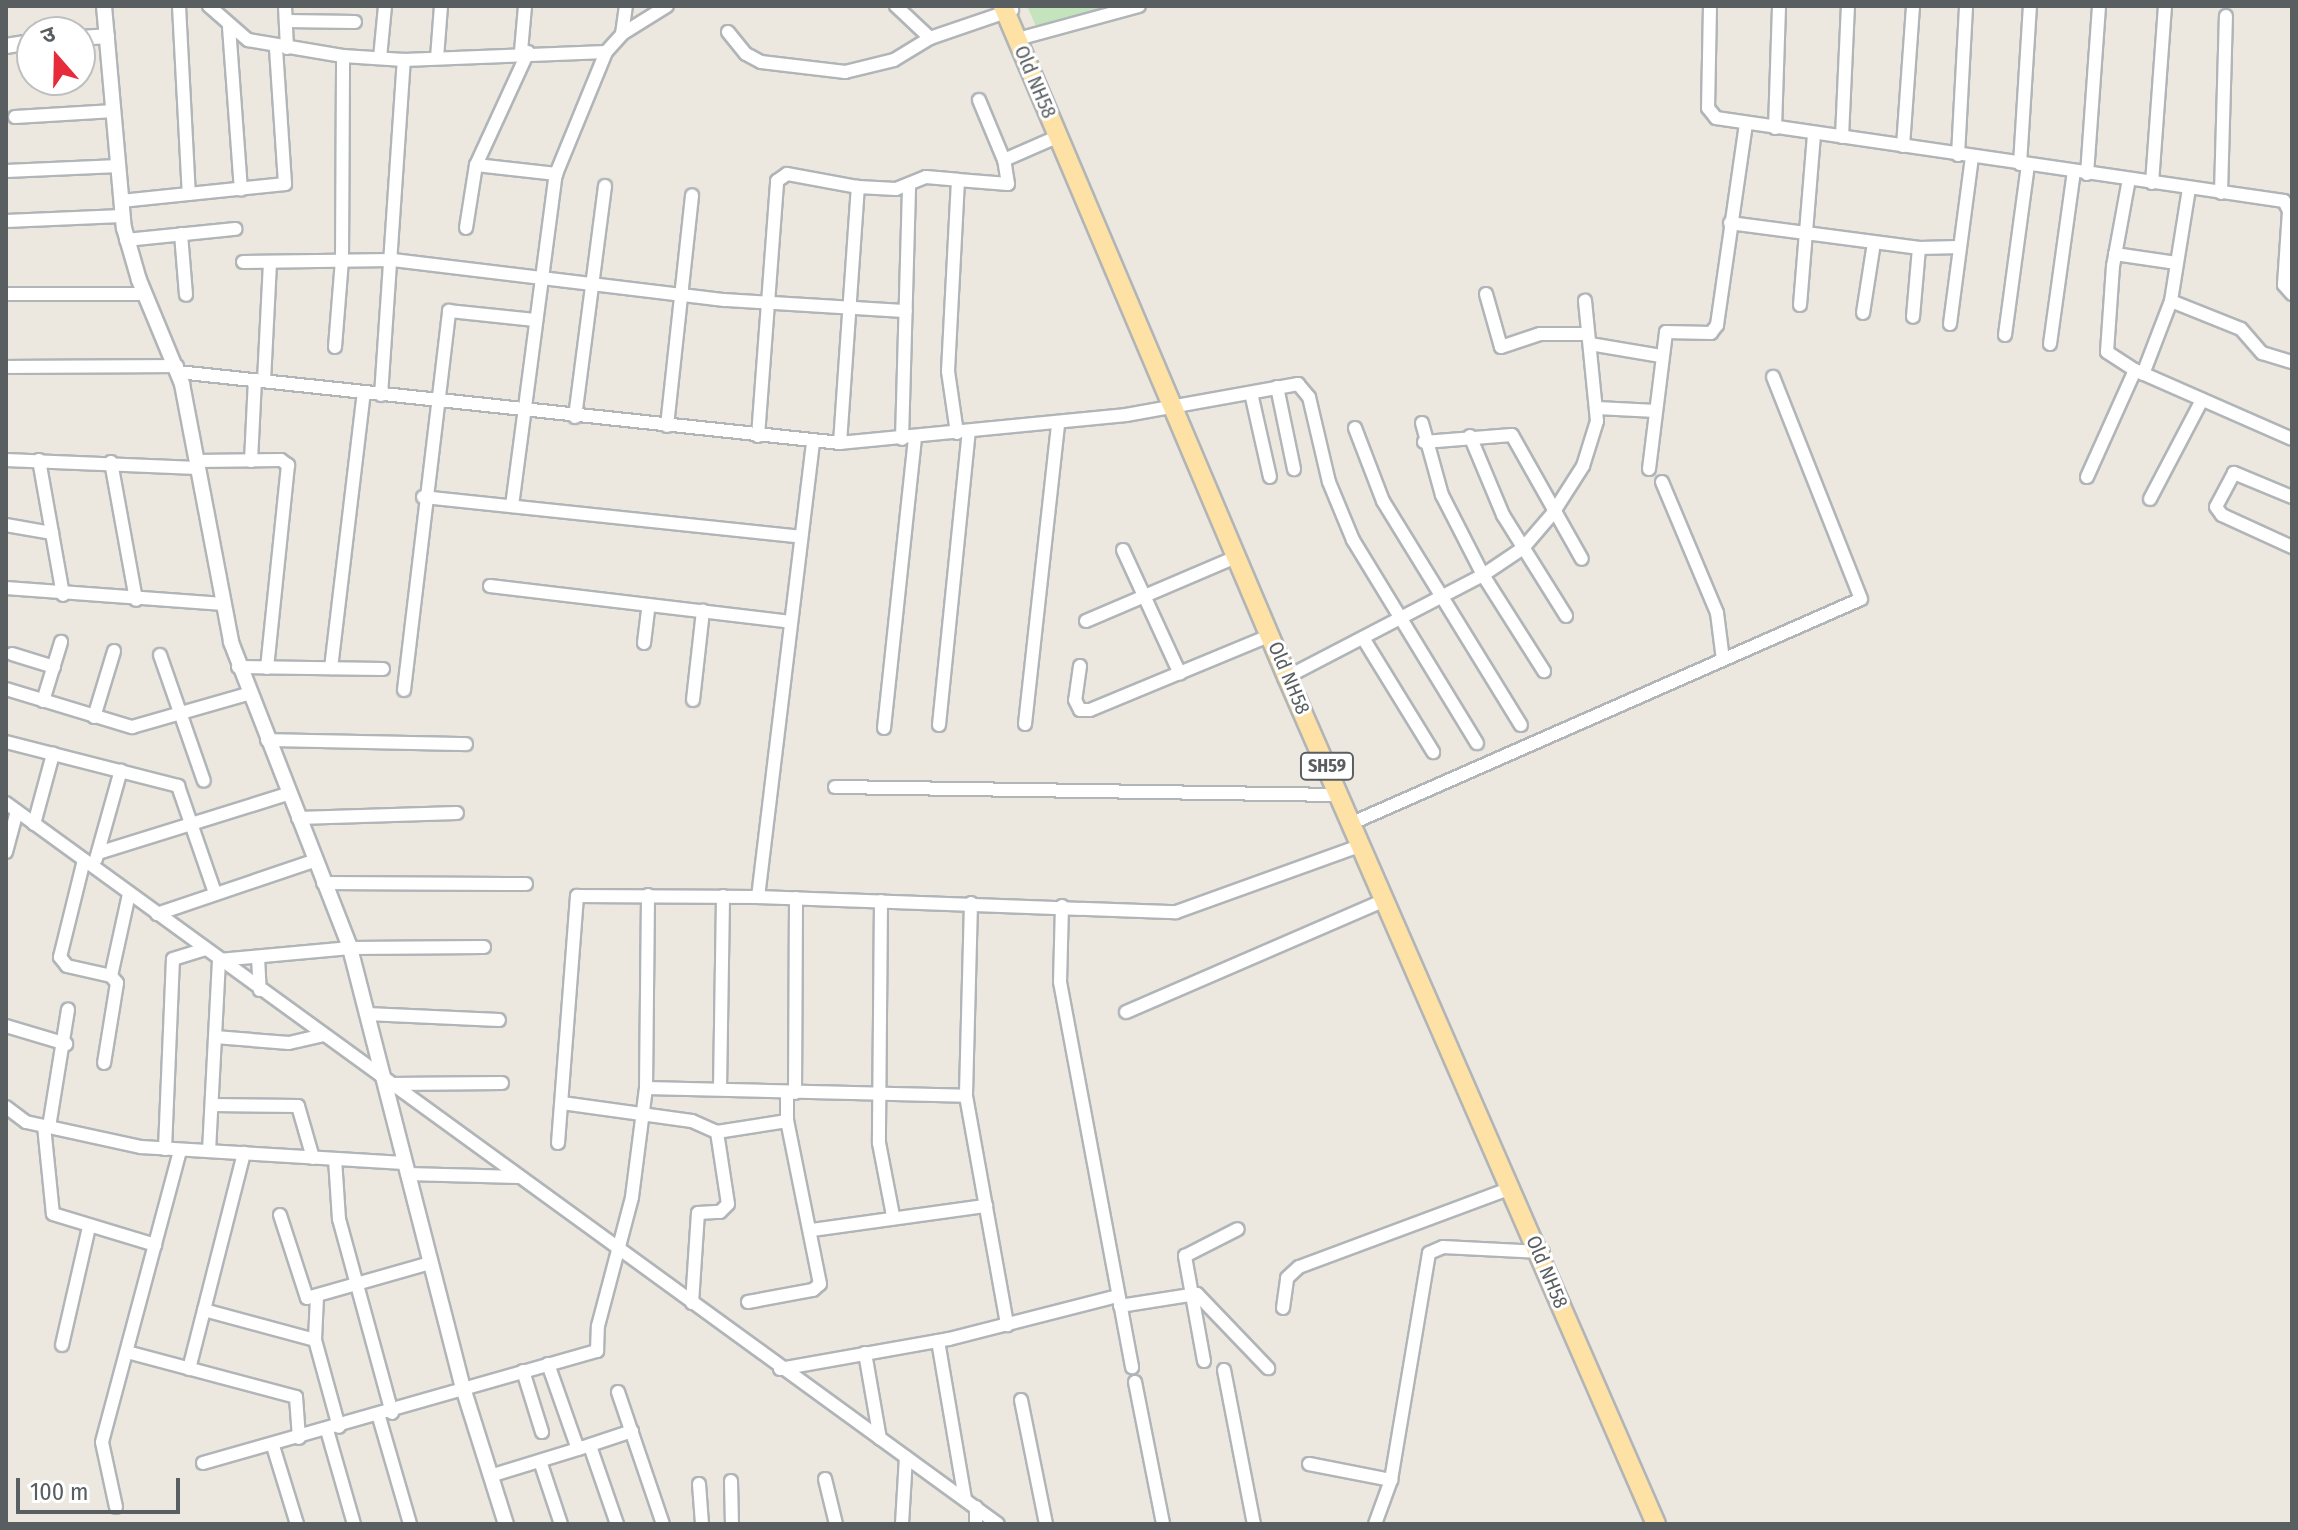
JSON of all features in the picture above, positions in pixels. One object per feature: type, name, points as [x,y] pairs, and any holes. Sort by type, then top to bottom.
[{"type":"main road","name":"Old NH58","points":[[1008,8],[1025,37],[1058,127]]},
{"type":"main road","name":"Old NH58","points":[[1008,8],[1339,795],[1511,1188],[1543,1252],[1665,1524]]},
{"type":"main road","name":"Old NH58","points":[[1178,408],[1236,557],[1359,820],[1656,1524]]},
{"type":"street","points":[[104,6],[126,240],[144,294],[178,369],[238,667],[350,948],[464,1391],[506,1524]]},
{"type":"street","points":[[179,6],[189,194]]},
{"type":"street","points":[[210,6],[229,27],[248,40],[281,48],[343,56],[404,60],[525,52],[606,52]]},
{"type":"street","points":[[6,221],[122,209],[189,194],[285,184],[281,48],[286,21],[285,6]]},
{"type":"street","points":[[380,58],[385,6]]},
{"type":"street","points":[[437,58],[441,6]]},
{"type":"street","points":[[466,228],[476,165],[525,52],[525,6]]},
{"type":"street","points":[[622,34],[626,6]]},
{"type":"street","points":[[512,506],[534,320],[556,174],[606,52],[622,34],[667,6]]},
{"type":"street","points":[[896,6],[930,38]]},
{"type":"street","points":[[1025,37],[1139,6]]},
{"type":"street","points":[[1710,6],[1708,113],[1746,124],[1814,135],[2288,204],[2284,285],[2292,294]]},
{"type":"street","points":[[1775,128],[1779,6]]},
{"type":"street","points":[[1842,137],[1848,6]]},
{"type":"street","points":[[1903,146],[1913,6]]},
{"type":"street","points":[[1958,155],[1966,6]]},
{"type":"street","points":[[2005,335],[2024,165],[2030,6]]},
{"type":"street","points":[[2087,174],[2099,6]]},
{"type":"street","points":[[2152,183],[2165,6]]},
{"type":"street","points":[[728,32],[746,54],[761,62],[845,72],[894,60],[930,38],[1008,8]]},
{"type":"street","points":[[2221,193],[2226,16]]},
{"type":"street","points":[[286,21],[355,22]]},
{"type":"street","points":[[229,27],[241,190]]},
{"type":"street","points":[[96,37],[107,36]]},
{"type":"street","points":[[335,347],[342,260],[343,56]]},
{"type":"street","points":[[381,395],[393,260],[392,189],[404,60]]},
{"type":"street","points":[[758,436],[779,177],[858,187],[909,185],[926,177],[1008,184],[1004,160],[979,100]]},
{"type":"street","points":[[15,117],[114,111]]},
{"type":"street","points":[[1649,469],[1661,356],[1670,329],[1715,330],[1746,124]]},
{"type":"street","points":[[1004,160],[1058,127]]},
{"type":"street","points":[[1800,305],[1814,135]]},
{"type":"street","points":[[1950,324],[1972,157]]},
{"type":"street","points":[[476,165],[556,174]]},
{"type":"street","points":[[6,171],[119,166]]},
{"type":"street","points":[[2050,344],[2074,172]]},
{"type":"street","points":[[2129,179],[2115,254],[2106,345],[2111,357],[2292,439]]},
{"type":"street","points":[[939,725],[963,432],[948,371],[958,180]]},
{"type":"street","points":[[884,728],[908,438],[906,311],[909,185]]},
{"type":"street","points":[[575,417],[605,186]]},
{"type":"street","points":[[840,443],[858,187]]},
{"type":"street","points":[[2087,477],[2171,301],[2189,188]]},
{"type":"street","points":[[667,426],[692,195]]},
{"type":"street","points":[[1730,223],[1919,248],[1960,247]]},
{"type":"street","points":[[126,240],[235,229]]},
{"type":"street","points":[[181,234],[186,295]]},
{"type":"street","points":[[1863,313],[1874,243]]},
{"type":"street","points":[[1913,317],[1919,248]]},
{"type":"street","points":[[2115,254],[2176,263]]},
{"type":"street","points":[[243,262],[393,260],[768,303],[906,311]]},
{"type":"street","points":[[251,461],[270,263]]},
{"type":"street","points":[[6,294],[144,294]]},
{"type":"street","points":[[1486,294],[1501,347],[1540,334],[1589,339],[1661,356]]},
{"type":"street","points":[[1290,676],[1483,575],[1523,548],[1553,513],[1583,466],[1597,408],[1585,301]]},
{"type":"street","points":[[2171,301],[2241,329],[2262,353],[2292,362]]},
{"type":"street","points":[[404,690],[423,497],[449,311],[534,320]]},
{"type":"street","points":[[6,367],[178,369],[575,417],[840,443],[1058,424],[1178,408],[1298,384],[1306,392],[1338,508],[1400,618],[1477,743]]},
{"type":"street","points":[[1359,820],[1856,603],[1863,594],[1773,377]]},
{"type":"street","points":[[1277,387],[1294,469]]},
{"type":"street","points":[[331,668],[364,393]]},
{"type":"street","points":[[1251,393],[1270,477]]},
{"type":"street","points":[[2150,499],[2202,400]]},
{"type":"street","points":[[1597,408],[1656,411]]},
{"type":"street","points":[[1422,423],[1424,442],[1442,495],[1483,575],[1544,671]]},
{"type":"street","points":[[1025,724],[1058,424]]},
{"type":"street","points":[[1355,428],[1383,501],[1521,725]]},
{"type":"street","points":[[1424,442],[1512,435],[1553,513],[1582,559]]},
{"type":"street","points":[[1470,436],[1492,491],[1566,616]]},
{"type":"street","points":[[758,897],[813,442]]},
{"type":"street","points":[[6,460],[197,464],[281,460],[288,469],[267,668]]},
{"type":"street","points":[[39,460],[63,595]]},
{"type":"street","points":[[111,462],[136,600]]},
{"type":"street","points":[[2292,497],[2234,473],[2216,510],[2292,547]]},
{"type":"street","points":[[1662,482],[1717,613],[1723,660]]},
{"type":"street","points":[[423,497],[801,537]]},
{"type":"street","points":[[6,525],[52,533]]},
{"type":"street","points":[[1123,550],[1180,674]]},
{"type":"street","points":[[1086,621],[1236,557]]},
{"type":"street","points":[[490,586],[791,622]]},
{"type":"street","points":[[6,588],[63,595],[223,604]]},
{"type":"street","points":[[644,643],[649,605]]},
{"type":"street","points":[[693,700],[703,611]]},
{"type":"street","points":[[1080,666],[1075,700],[1085,710],[1271,635]]},
{"type":"street","points":[[1363,638],[1433,752]]},
{"type":"street","points":[[43,701],[61,642]]},
{"type":"street","points":[[94,717],[114,651]]},
{"type":"street","points":[[12,654],[54,667]]},
{"type":"street","points":[[160,655],[204,781]]},
{"type":"street","points":[[238,667],[383,669]]},
{"type":"street","points":[[6,689],[94,717],[141,727],[248,694]]},
{"type":"street","points":[[267,740],[466,744]]},
{"type":"street","points":[[6,742],[178,786],[195,825],[215,893]]},
{"type":"street","points":[[34,824],[53,754]]},
{"type":"street","points":[[111,976],[67,966],[60,957],[89,864],[98,853],[121,770]]},
{"type":"street","points":[[835,787],[1339,795]]},
{"type":"street","points":[[98,853],[288,794]]},
{"type":"street","points":[[6,803],[780,1369],[998,1524]]},
{"type":"street","points":[[6,852],[17,811]]},
{"type":"street","points":[[298,818],[457,813]]},
{"type":"street","points":[[558,1143],[574,900],[590,893],[1192,910],[1362,845]]},
{"type":"street","points":[[157,914],[314,861]]},
{"type":"street","points":[[323,883],[526,884]]},
{"type":"street","points":[[104,1063],[117,989],[111,976],[129,894]]},
{"type":"street","points":[[203,1463],[379,1417],[597,1351],[598,1326],[621,1251],[646,1088],[648,895]]},
{"type":"street","points":[[720,1089],[723,896]]},
{"type":"street","points":[[748,1302],[818,1287],[812,1230],[787,1121],[791,1093],[796,898]]},
{"type":"street","points":[[1126,1012],[1385,900]]},
{"type":"street","points":[[881,901],[877,1094],[879,1143],[893,1216]]},
{"type":"street","points":[[971,903],[966,1096],[1007,1325]]},
{"type":"street","points":[[1062,906],[1060,982],[1132,1367]]},
{"type":"street","points":[[219,960],[350,948],[484,947]]},
{"type":"street","points":[[165,1149],[173,959],[205,949]]},
{"type":"street","points":[[258,957],[260,990]]},
{"type":"street","points":[[209,1151],[219,960]]},
{"type":"street","points":[[68,1010],[66,1044],[46,1126],[53,1214],[155,1245]]},
{"type":"street","points":[[367,1014],[499,1020]]},
{"type":"street","points":[[6,1026],[66,1044]]},
{"type":"street","points":[[215,1037],[289,1043],[323,1035]]},
{"type":"street","points":[[386,1081],[502,1083]]},
{"type":"street","points":[[646,1088],[966,1096]]},
{"type":"street","points":[[562,1103],[642,1113],[717,1132],[787,1121]]},
{"type":"street","points":[[212,1105],[298,1106],[313,1158]]},
{"type":"street","points":[[6,1107],[14,1118],[165,1149],[335,1159],[405,1169],[519,1177]]},
{"type":"street","points":[[692,1303],[696,1217],[699,1210],[720,1212],[728,1204],[717,1132]]},
{"type":"street","points":[[116,1507],[102,1442],[180,1150]]},
{"type":"street","points":[[189,1369],[244,1153]]},
{"type":"street","points":[[335,1159],[334,1195],[392,1413]]},
{"type":"street","points":[[1283,1308],[1287,1278],[1299,1267],[1511,1188]]},
{"type":"street","points":[[812,1230],[893,1216],[986,1206]]},
{"type":"street","points":[[280,1215],[307,1298],[358,1286],[430,1263]]},
{"type":"street","points":[[62,1345],[89,1227]]},
{"type":"street","points":[[1204,1361],[1186,1252],[1238,1229]]},
{"type":"street","points":[[1375,1524],[1391,1480],[1429,1253],[1443,1247],[1543,1252]]},
{"type":"street","points":[[780,1369],[938,1341],[1119,1301],[1191,1293],[1212,1305],[1268,1368]]},
{"type":"street","points":[[317,1297],[315,1340],[354,1524]]},
{"type":"street","points":[[204,1310],[315,1340]]},
{"type":"street","points":[[938,1341],[976,1524]]},
{"type":"street","points":[[127,1352],[296,1397],[299,1438]]},
{"type":"street","points":[[865,1353],[880,1439]]},
{"type":"street","points":[[548,1364],[617,1524]]},
{"type":"street","points":[[1224,1370],[1254,1524]]},
{"type":"street","points":[[523,1371],[542,1432]]},
{"type":"street","points":[[1135,1382],[1163,1524]]},
{"type":"street","points":[[618,1392],[663,1524]]},
{"type":"street","points":[[1021,1400],[1046,1524]]},
{"type":"street","points":[[379,1417],[410,1524]]},
{"type":"street","points":[[490,1476],[632,1431]]},
{"type":"street","points":[[273,1446],[297,1524]]},
{"type":"street","points":[[902,1524],[906,1457]]},
{"type":"street","points":[[540,1461],[561,1524]]},
{"type":"street","points":[[1309,1464],[1391,1480]]},
{"type":"street","points":[[825,1479],[836,1524]]},
{"type":"street","points":[[731,1481],[732,1524]]},
{"type":"street","points":[[699,1484],[702,1524]]},
{"type":"green space","points":[[1027,6],[1128,6],[1039,33]]}]
